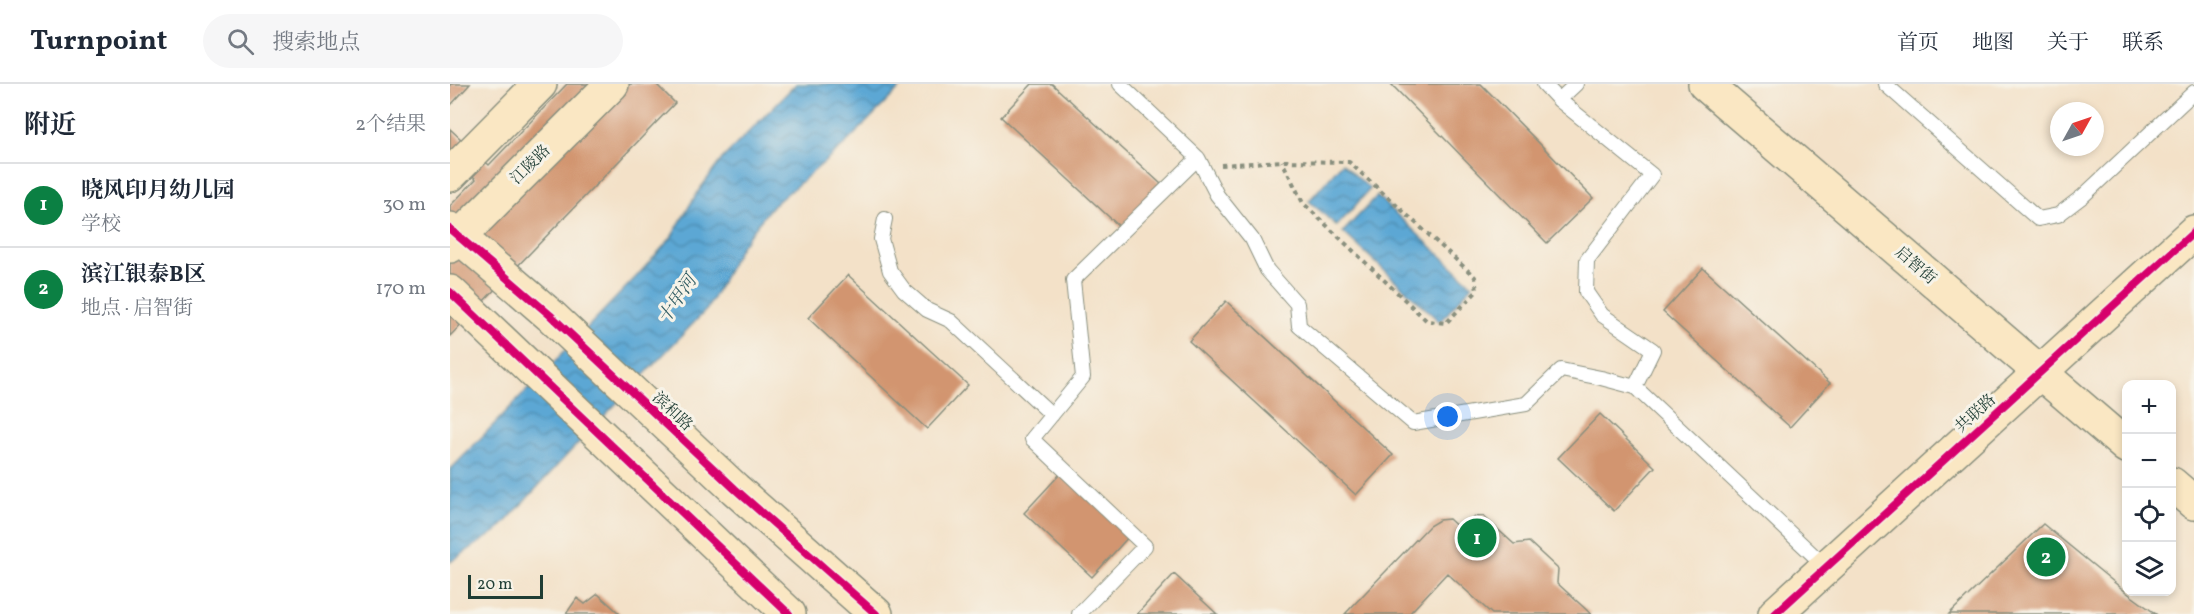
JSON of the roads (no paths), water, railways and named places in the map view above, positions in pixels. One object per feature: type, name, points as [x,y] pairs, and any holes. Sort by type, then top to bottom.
[{"type":"main road","points":[[450,175],[540,84]]},
{"type":"main road","name":"江陵路","points":[[453,238],[612,84]]},
{"type":"main road","name":"启智街","points":[[1705,84],[2040,374],[2122,442]]},
{"type":"main road","name":"共联路","points":[[1775,614],[2194,232]]},
{"type":"main road","name":"滨和路","points":[[453,238],[550,315],[735,489],[876,614]]},
{"type":"main road","points":[[450,292],[789,614]]},
{"type":"main road","points":[[2176,487],[2194,503]]},
{"type":"lane","points":[[1120,84],[1200,162],[1217,195],[1252,238],[1267,270],[1297,304],[1299,326],[1413,423],[1526,404],[1561,370],[1635,387],[1826,567]]},
{"type":"lane","points":[[1544,84],[1559,100],[1652,175],[1587,260],[1586,292],[1602,315],[1653,350],[1635,387]]},
{"type":"lane","points":[[1559,100],[1576,84]]},
{"type":"lane","points":[[1885,84],[2038,219],[2058,215],[2083,196],[2194,92]]},
{"type":"lane","points":[[1079,614],[1145,546],[1032,439],[1083,377],[1073,280],[1200,162]]},
{"type":"lane","points":[[885,219],[880,239],[890,271],[904,290],[927,309],[951,321],[1052,415]]},
{"type":"water","name":"十甲河","points":[[796,84],[904,84],[841,148],[770,208],[741,246],[707,309],[498,530],[450,562],[450,470],[671,238],[697,193],[722,159]]},
{"type":"water","points":[[1342,163],[1370,189],[1337,226],[1309,201]]},
{"type":"water","points":[[1377,196],[1472,285],[1440,322],[1343,232]]},
{"type":"place","name":"晓风印月幼儿园","points":[[1477,538]]},
{"type":"place","name":"滨江银泰B区","points":[[2046,557]]}]
